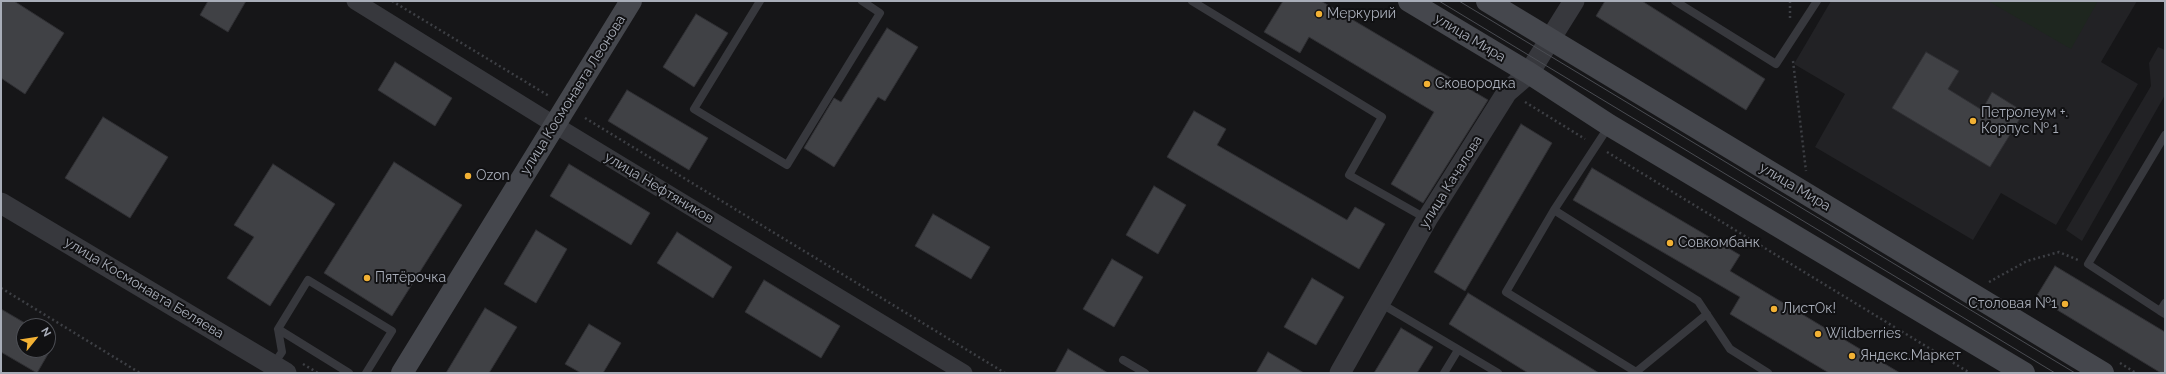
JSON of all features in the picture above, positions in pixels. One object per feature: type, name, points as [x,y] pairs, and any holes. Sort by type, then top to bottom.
[{"type":"main road","name":"улица Космонавта Леонова","points":[[402,373],[631,1]]},
{"type":"main road","name":"улица Мира","points":[[1409,1],[1529,73],[1609,126],[2024,373]]},
{"type":"main road","name":"улица Мира","points":[[1487,1],[2103,373]]},
{"type":"street","name":"улица Нефтяников","points":[[355,1],[555,125],[964,373]]},
{"type":"street","name":"улица Качалова","points":[[1340,373],[1427,219],[1507,92],[1529,73],[1574,1]]},
{"type":"street","name":"улица Космонавта Беляева","points":[[1,203],[280,369]]},
{"type":"lane","points":[[760,1],[694,109],[787,165],[880,13],[862,1]]},
{"type":"lane","points":[[1192,1],[1382,117],[1349,175],[1427,219]]},
{"type":"lane","points":[[1675,1],[1776,64],[1817,1]]},
{"type":"lane","points":[[1609,126],[1554,210],[1506,292],[1636,372],[1707,314]]},
{"type":"lane","points":[[2165,135],[2088,264],[2163,312],[2165,303]]},
{"type":"lane","points":[[1554,210],[1698,301],[1730,349],[1768,373]]},
{"type":"lane","points":[[280,369],[282,352],[278,329],[308,280],[392,331],[366,373]]},
{"type":"lane","points":[[1380,303],[1498,373]]},
{"type":"lane","points":[[278,329],[349,373]]},
{"type":"lane","points":[[1444,373],[1458,350]]},
{"type":"lane","points":[[1123,360],[1145,373]]},
{"type":"path","points":[[392,1],[552,98]]},
{"type":"path","points":[[1790,1],[1790,41],[1807,175]]},
{"type":"path","points":[[1507,92],[1970,373]]},
{"type":"path","points":[[585,118],[1005,373]]},
{"type":"path","points":[[1988,284],[2027,261],[2059,252],[2088,264]]},
{"type":"path","points":[[1,288],[140,373]]},
{"type":"shaded area","name":"Петролеум +. Корпус № 1","points":[[1831,1],[2137,1],[2101,62],[2138,84],[2056,225],[2001,193],[1973,240],[1815,147],[1845,94],[1794,64]]},
{"type":"shaded area","points":[[1988,1],[2098,1],[2071,49]]},
{"type":"shaded area","points":[[2158,47],[2165,50],[2165,95],[2082,241],[2066,230],[2151,86],[2149,63]]},
{"type":"building","points":[[1,1],[14,1],[64,33],[25,94],[1,78]]},
{"type":"building","points":[[208,1],[246,1],[228,32],[200,15]]},
{"type":"building","points":[[1283,1],[1321,1],[1488,100],[1423,203],[1391,184],[1434,112],[1309,37],[1300,53],[1264,32]]},
{"type":"building","points":[[1605,1],[1642,1],[1765,79],[1746,110],[1596,16]]},
{"type":"building","points":[[696,14],[728,33],[694,87],[663,67]]},
{"type":"building","points":[[887,28],[918,47],[885,101],[878,97],[834,167],[804,148],[834,98],[841,102]]},
{"type":"building","points":[[1926,52],[1959,71],[1948,89],[1982,110],[1992,92],[2024,112],[1990,167],[1892,108]]},
{"type":"building","points":[[395,62],[452,98],[435,126],[378,90]]},
{"type":"building","points":[[627,90],[708,138],[689,170],[608,121]]},
{"type":"building","points":[[1194,111],[1226,129],[1217,145],[1347,220],[1355,207],[1385,224],[1359,269],[1167,157]]},
{"type":"building","points":[[103,117],[168,157],[130,218],[65,178]]},
{"type":"building","points":[[1521,124],[1552,143],[1465,291],[1434,272]]},
{"type":"building","points":[[394,162],[462,205],[392,316],[324,273]]},
{"type":"building","points":[[273,164],[335,204],[270,306],[227,278],[254,237],[234,225]]},
{"type":"building","points":[[569,164],[650,213],[631,245],[550,196]]},
{"type":"building","points":[[1592,168],[1740,255],[1730,271],[1900,373],[1829,373],[1730,314],[1740,297],[1573,200]]},
{"type":"building","points":[[1154,186],[1186,205],[1158,254],[1126,235]]},
{"type":"building","points":[[933,214],[990,247],[971,279],[915,246]]},
{"type":"building","points":[[536,230],[567,249],[536,303],[504,284]]},
{"type":"building","points":[[677,232],[732,267],[713,298],[657,263]]},
{"type":"building","points":[[1112,259],[1143,277],[1114,327],[1083,309]]},
{"type":"building","points":[[2055,266],[2165,332],[2165,373],[2161,373],[2036,297]]},
{"type":"building","points":[[1312,278],[1344,297],[1316,345],[1284,327]]},
{"type":"building","points":[[764,280],[840,326],[821,358],[745,312]]},
{"type":"building","points":[[1468,293],[1599,373],[1528,373],[1449,324]]},
{"type":"building","points":[[485,308],[517,327],[489,373],[446,373]]},
{"type":"building","points":[[1,309],[16,318],[16,358],[46,358],[37,373],[1,352]]},
{"type":"building","points":[[589,324],[621,343],[603,373],[581,373],[565,364]]},
{"type":"building","points":[[1401,328],[1433,347],[1417,373],[1374,373]]},
{"type":"building","points":[[1068,349],[1108,373],[1055,373]]},
{"type":"building","points":[[1268,352],[1304,373],[1256,373]]},
{"type":"tram line","points":[[1439,1],[2055,373]]},
{"type":"tram line","points":[[1459,1],[2075,373]]},
{"type":"place","name":"Меркурий","points":[[1319,14]]},
{"type":"place","name":"Сковородка","points":[[1427,84]]},
{"type":"place","name":"Петролеум +. Корпус № 1","points":[[1973,121]]},
{"type":"place","name":"Ozon","points":[[468,176]]},
{"type":"place","name":"Совкомбанк","points":[[1670,243]]},
{"type":"place","name":"Пятёрочка","points":[[367,278]]},
{"type":"place","name":"Столовая №1","points":[[2065,304]]},
{"type":"place","name":"ЛистОк!","points":[[1774,309]]},
{"type":"place","name":"Wildberries","points":[[1818,334]]},
{"type":"place","name":"Яндекс.Маркет","points":[[1852,356]]}]
